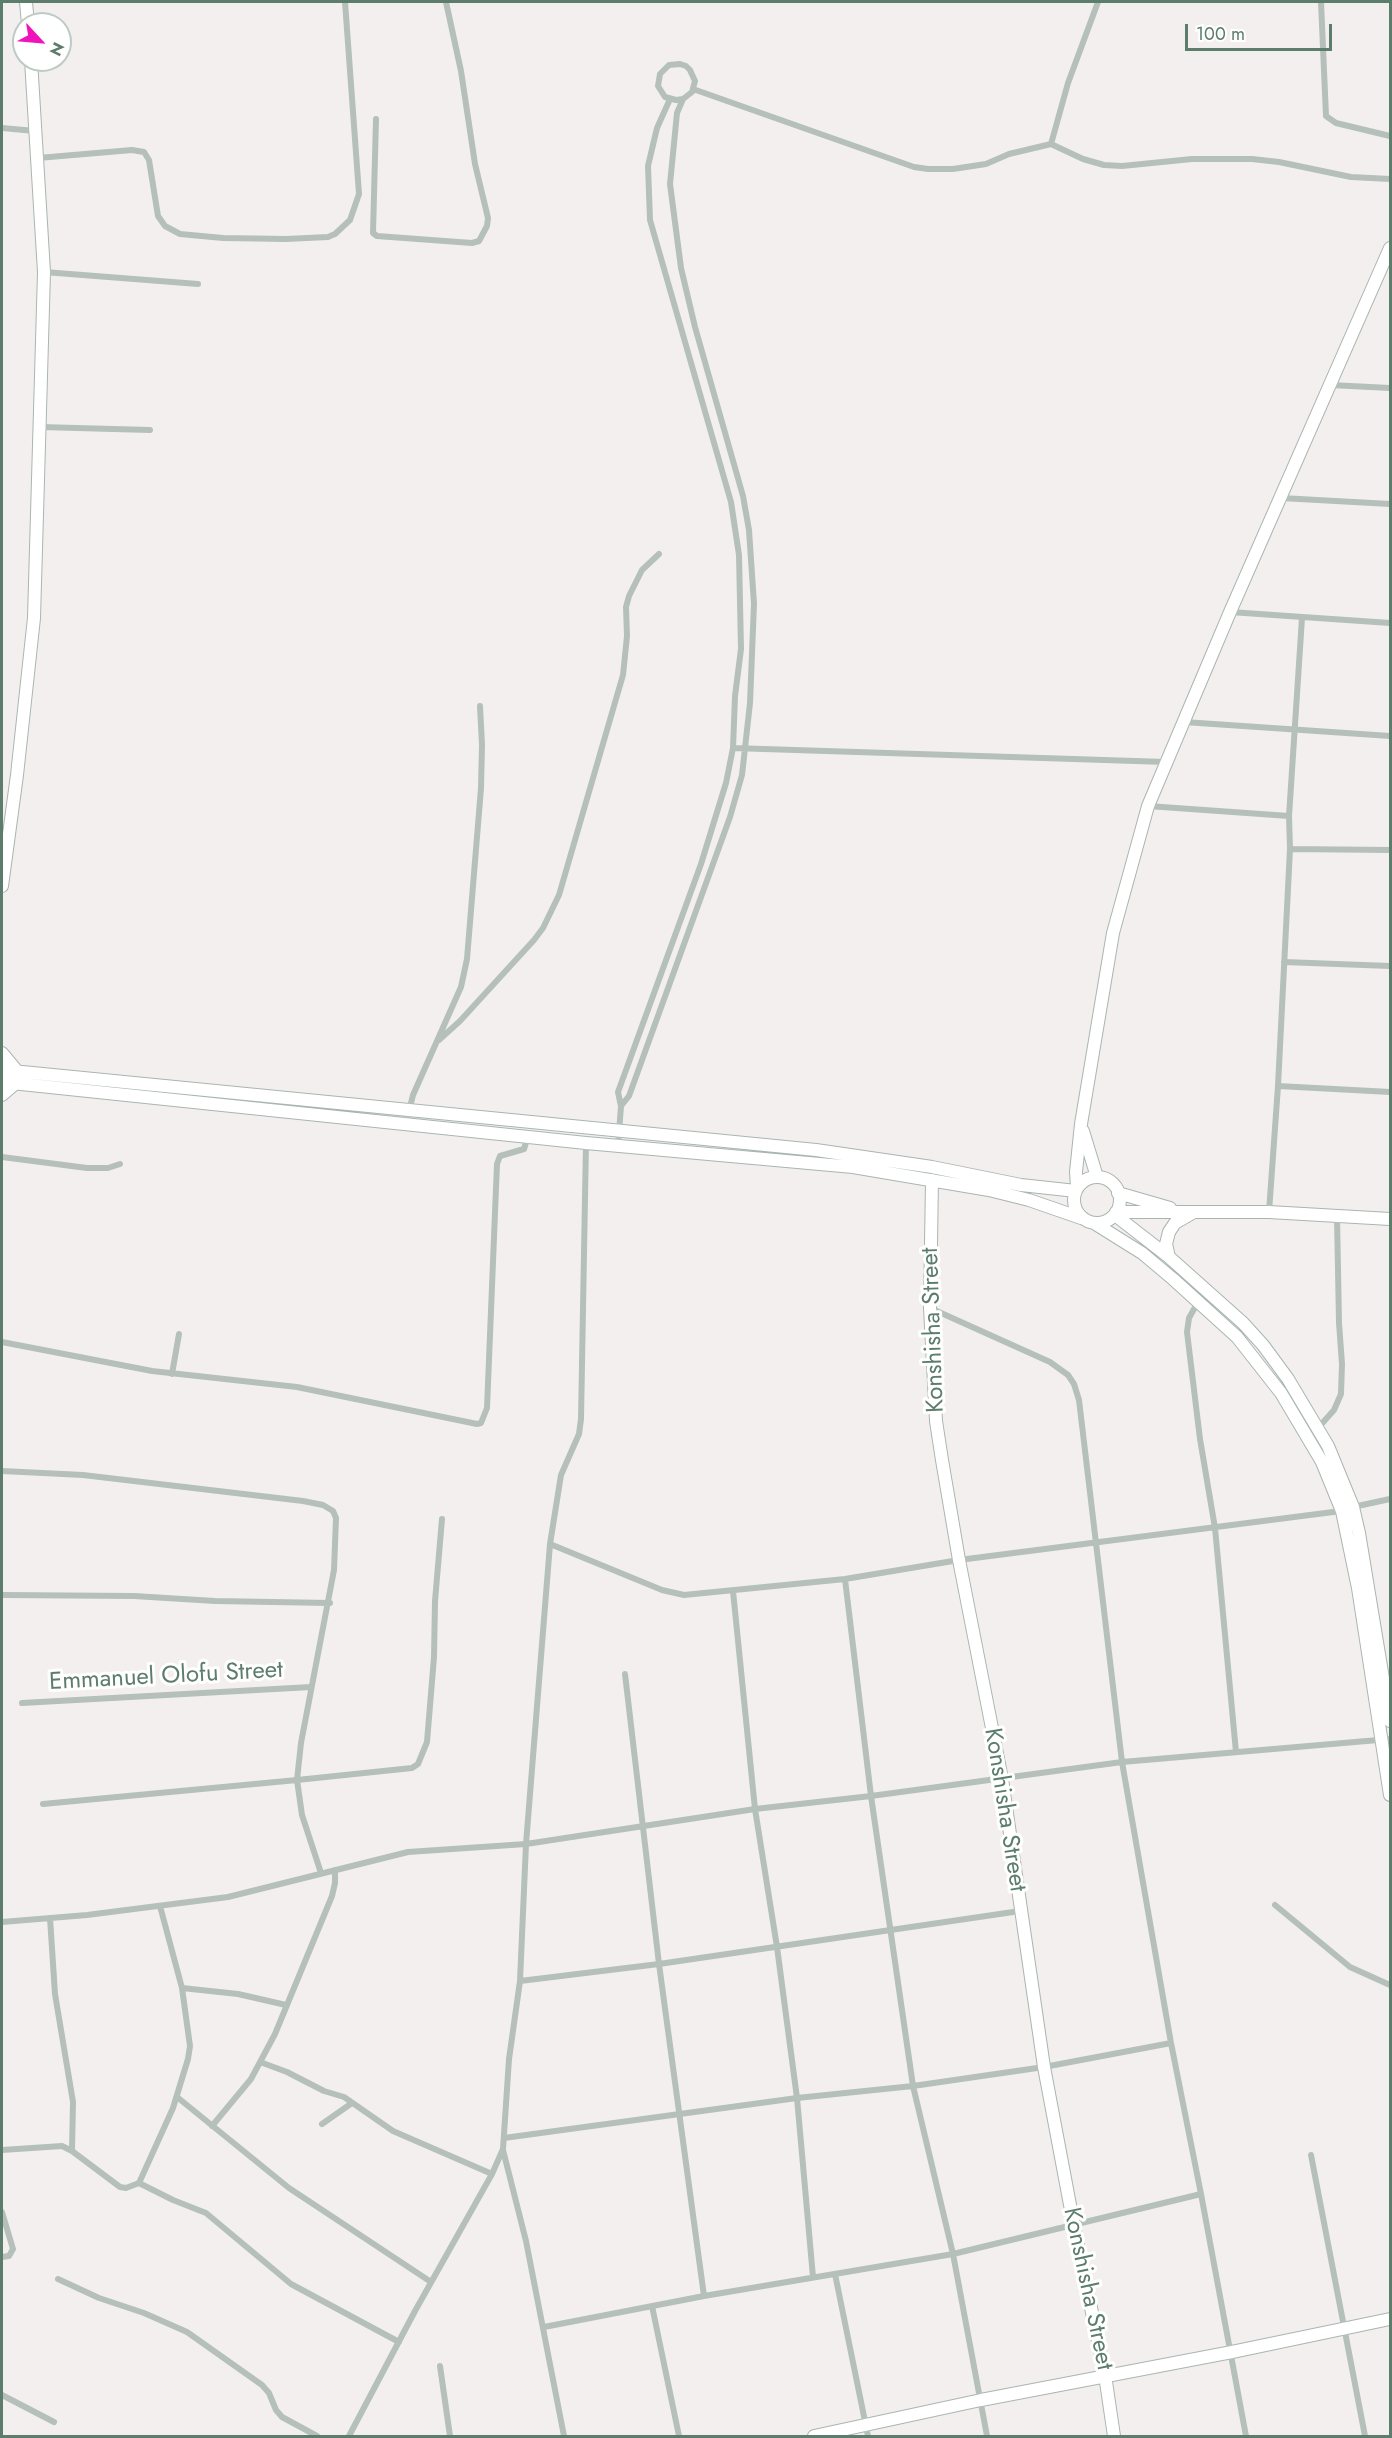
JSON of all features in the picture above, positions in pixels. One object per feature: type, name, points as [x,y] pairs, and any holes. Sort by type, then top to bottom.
[{"type":"street","points":[[38,158],[132,150],[144,152],[149,160],[158,216],[162,224],[180,234],[223,238],[286,239],[328,237],[335,234],[350,220],[359,194],[345,2]]},
{"type":"street","points":[[376,118],[373,233],[377,236],[472,243],[479,241],[487,226],[488,218],[475,164],[461,71],[446,2]]},
{"type":"street","points":[[1051,144],[1068,83],[1098,2]]},
{"type":"street","points":[[1321,2],[1326,116],[1336,123],[1390,136]]},
{"type":"street","points":[[621,1106],[629,1096],[730,817],[742,775],[746,749],[754,604],[750,539],[743,496],[695,327],[681,268],[670,184],[677,113],[683,99],[693,89],[694,81],[690,70],[680,64],[669,65],[660,74],[658,80],[661,92],[670,99],[683,99]]},
{"type":"street","points":[[2,886],[34,618],[44,272],[32,72]]},
{"type":"street","points":[[693,89],[914,167],[928,169],[953,170],[986,164],[1009,154],[1051,144],[1083,159],[1104,165],[1122,166],[1192,159],[1252,159],[1279,162],[1351,177],[1390,180]]},
{"type":"street","points":[[618,1146],[621,1106],[618,1092],[708,844],[726,783],[733,748],[742,611],[739,555],[731,502],[650,220],[648,166],[650,150],[670,99]]},
{"type":"street","points":[[2,128],[36,131]]},
{"type":"street","points":[[1081,1218],[1074,1205],[1081,1124],[1113,933],[1148,806],[1330,385],[1387,267],[1390,248]]},
{"type":"street","points":[[44,272],[198,284]]},
{"type":"street","points":[[1330,385],[1390,388]]},
{"type":"street","points":[[39,427],[150,430]]},
{"type":"street","points":[[1280,498],[1390,504]]},
{"type":"street","points":[[439,1040],[460,1021],[534,940],[543,928],[559,895],[623,675],[627,636],[626,607],[629,596],[642,570],[659,554]]},
{"type":"street","points":[[1230,612],[1390,623]]},
{"type":"street","points":[[1269,1212],[1290,849],[1289,816],[1302,618]]},
{"type":"street","points":[[406,1123],[408,1109],[461,987],[467,959],[481,788],[480,706]]},
{"type":"street","points":[[1184,722],[1390,736]]},
{"type":"street","points":[[733,748],[1166,762]]},
{"type":"street","points":[[1148,806],[1289,816]]},
{"type":"street","points":[[1290,849],[1390,850]]},
{"type":"street","points":[[1284,962],[1390,966]]},
{"type":"street","points":[[2,1053],[16,1077]]},
{"type":"street","points":[[2,1070],[16,1077],[406,1123],[586,1143],[827,1164],[932,1180],[1029,1200],[1095,1223],[1142,1253],[1237,1337],[1281,1392],[1347,1509],[1358,1588],[1385,1740],[1390,1795]]},
{"type":"street","points":[[2,1082],[16,1077],[408,1109],[870,1157],[1021,1185],[1076,1190]]},
{"type":"street","points":[[2,1095],[16,1077]]},
{"type":"street","points":[[1278,1086],[1390,1092]]},
{"type":"street","points":[[1081,1124],[1097,1177]]},
{"type":"street","points":[[2,1342],[172,1374],[297,1387],[469,1424],[481,1423],[487,1408],[498,1164],[500,1156],[524,1149],[528,1136]]},
{"type":"street","points":[[349,2436],[431,2282],[492,2174],[503,2149],[509,2059],[520,1981],[526,1844],[550,1544],[561,1475],[579,1434],[581,1419],[586,1143]]},
{"type":"street","points":[[2,1157],[87,1168],[108,1168],[120,1164]]},
{"type":"street","points":[[1076,1190],[1086,1180],[1097,1177],[1110,1182],[1118,1193],[1119,1203],[1116,1213],[1106,1222],[1095,1223]]},
{"type":"street","name":"Konshisha Street","points":[[932,1180],[930,1308],[936,1421],[959,1560],[1002,1779],[1044,2067],[1105,2375],[1114,2436]]},
{"type":"street","points":[[1118,1193],[1180,1211]]},
{"type":"street","points":[[1169,1257],[1166,1244],[1172,1227],[1182,1217],[1197,1211]]},
{"type":"street","points":[[1116,1213],[1269,1212],[1390,1219]]},
{"type":"street","points":[[1116,1213],[1214,1296],[1263,1346],[1318,1428],[1337,1464],[1371,1596],[1390,1721]]},
{"type":"street","points":[[1318,1428],[1334,1410],[1341,1394],[1337,1216]]},
{"type":"street","points":[[1198,1301],[1189,1318],[1187,1332],[1200,1439],[1215,1528],[1236,1752]]},
{"type":"street","points":[[930,1308],[1050,1362],[1068,1375],[1074,1384],[1079,1400],[1122,1762],[1171,2043],[1202,2194],[1246,2436]]},
{"type":"street","points":[[172,1374],[179,1335]]},
{"type":"street","points":[[2,1471],[94,1477],[303,1501],[323,1505],[333,1511],[336,1518],[330,1603],[311,1687],[297,1780],[302,1815],[321,1873]]},
{"type":"street","points":[[550,1544],[672,1593],[684,1595],[845,1579],[959,1560],[1347,1509],[1390,1499]]},
{"type":"street","points":[[43,1804],[412,1768],[422,1759],[427,1742],[442,1519]]},
{"type":"street","points":[[845,1579],[871,1796],[913,2086],[953,2254],[987,2436]]},
{"type":"street","points":[[733,1591],[755,1809],[777,1947],[797,2098],[813,2277]]},
{"type":"street","points":[[2,1596],[134,1596],[214,1601],[330,1603]]},
{"type":"street","points":[[626,1674],[660,1964],[704,2296]]},
{"type":"street","name":"Emmanuel Olofu Street","points":[[22,1703],[311,1687]]},
{"type":"street","points":[[2,1922],[228,1897],[408,1852],[526,1844],[755,1809],[871,1796],[1122,1762],[1385,1740]]},
{"type":"street","points":[[212,2126],[251,2079],[275,2034],[332,1896],[335,1870]]},
{"type":"street","points":[[1275,1905],[1350,1967],[1390,1985]]},
{"type":"street","points":[[2,2151],[62,2146],[120,2187],[126,2188],[139,2183],[177,2097],[190,2046],[182,1988],[160,1906]]},
{"type":"street","points":[[520,1981],[660,1964],[1020,1911]]},
{"type":"street","points":[[50,1918],[55,1994],[73,2102],[72,2151]]},
{"type":"street","points":[[182,1988],[238,1994],[286,2005]]},
{"type":"street","points":[[504,2138],[797,2098],[913,2086],[1044,2067],[1171,2043]]},
{"type":"street","points":[[260,2062],[287,2072],[324,2091],[344,2097],[393,2131],[492,2174]]},
{"type":"street","points":[[177,2097],[289,2188],[431,2282]]},
{"type":"street","points":[[322,2124],[352,2103]]},
{"type":"street","points":[[503,2149],[517,2198],[564,2436]]},
{"type":"street","points":[[1311,2155],[1365,2436]]},
{"type":"street","points":[[139,2183],[206,2213],[291,2284],[399,2342]]},
{"type":"street","points":[[544,2327],[704,2296],[953,2254],[1202,2194]]},
{"type":"street","points":[[2,2212],[13,2249],[9,2256],[2,2257]]},
{"type":"street","points":[[835,2274],[867,2431]]},
{"type":"street","points":[[58,2279],[99,2298],[144,2313],[187,2332],[262,2385],[270,2393],[276,2410],[282,2417],[317,2436]]},
{"type":"street","points":[[652,2306],[679,2436]]},
{"type":"street","points":[[814,2436],[867,2431],[981,2400],[1390,2319]]},
{"type":"street","points":[[440,2366],[450,2436]]},
{"type":"street","points":[[2,2395],[54,2422]]}]
